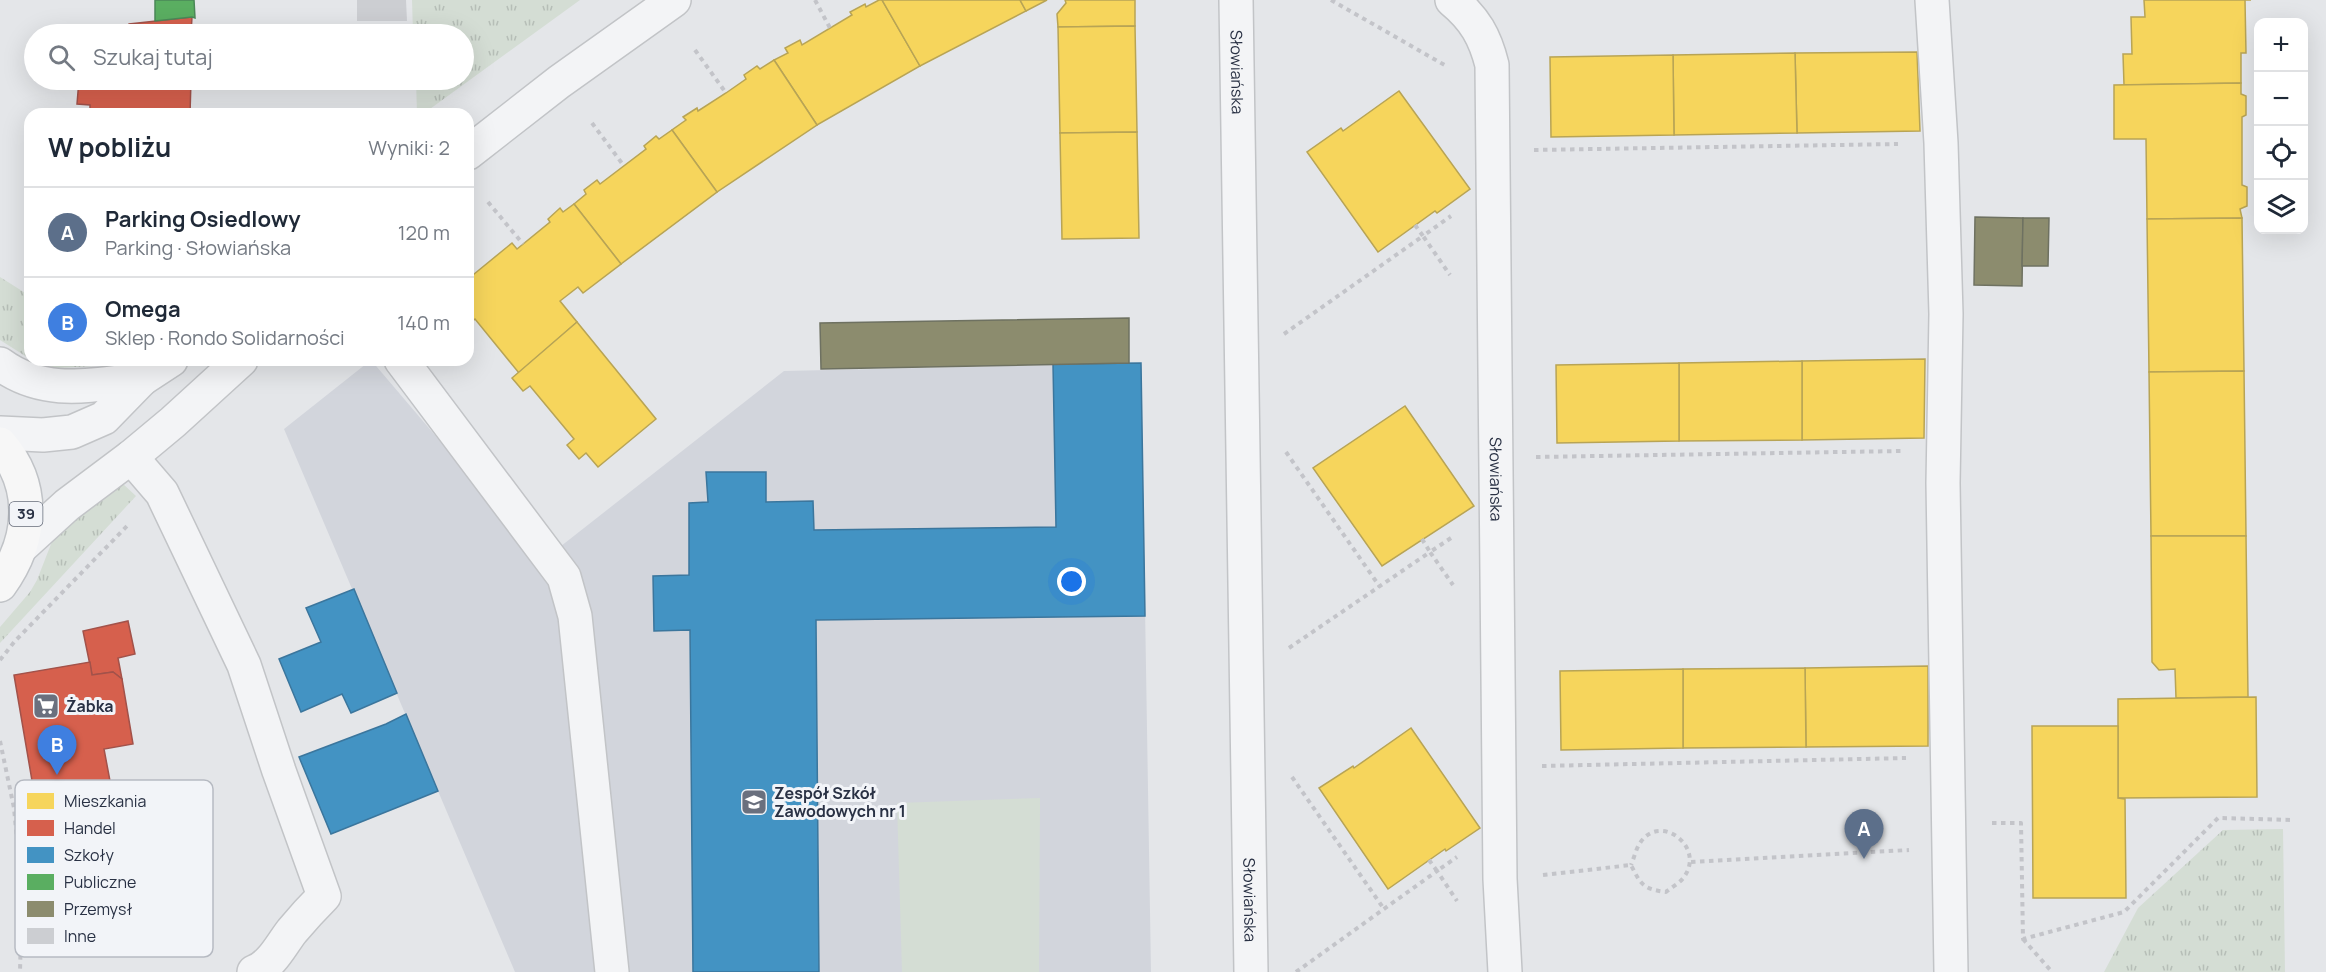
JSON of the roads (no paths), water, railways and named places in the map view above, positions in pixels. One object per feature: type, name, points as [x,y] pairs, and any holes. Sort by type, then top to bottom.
[{"type":"main road","name":"39","points":[[0,444],[10,456],[22,484],[27,516],[22,546],[12,568],[0,585]]},
{"type":"street","points":[[474,148],[559,82],[674,0]]},
{"type":"street","name":"Słowiańska","points":[[1236,0],[1251,972]]},
{"type":"street","name":"Słowiańska","points":[[1452,0],[1464,10],[1486,40],[1492,65],[1500,879],[1505,972]]},
{"type":"street","points":[[1932,0],[1941,143],[1946,314],[1944,614],[1950,972]]},
{"type":"street","points":[[0,364],[40,383],[70,388],[142,379]]},
{"type":"street","points":[[0,433],[43,435],[72,432],[104,418],[142,379],[162,366]]},
{"type":"street","points":[[22,546],[67,505],[132,457],[234,366]]},
{"type":"street","points":[[405,366],[564,578],[575,616],[612,972]]},
{"type":"street","points":[[132,457],[162,493],[244,666],[324,896],[291,932],[278,951],[261,969],[254,972]]},
{"type":"place","name":"Żabka","points":[[46,706]]},
{"type":"place","name":"Omega","points":[[57,775]]},
{"type":"place","name":"Zespół Szkół Zawodowych nr 1","points":[[754,802]]},
{"type":"place","name":"Parking Osiedlowy","points":[[1864,859]]}]
